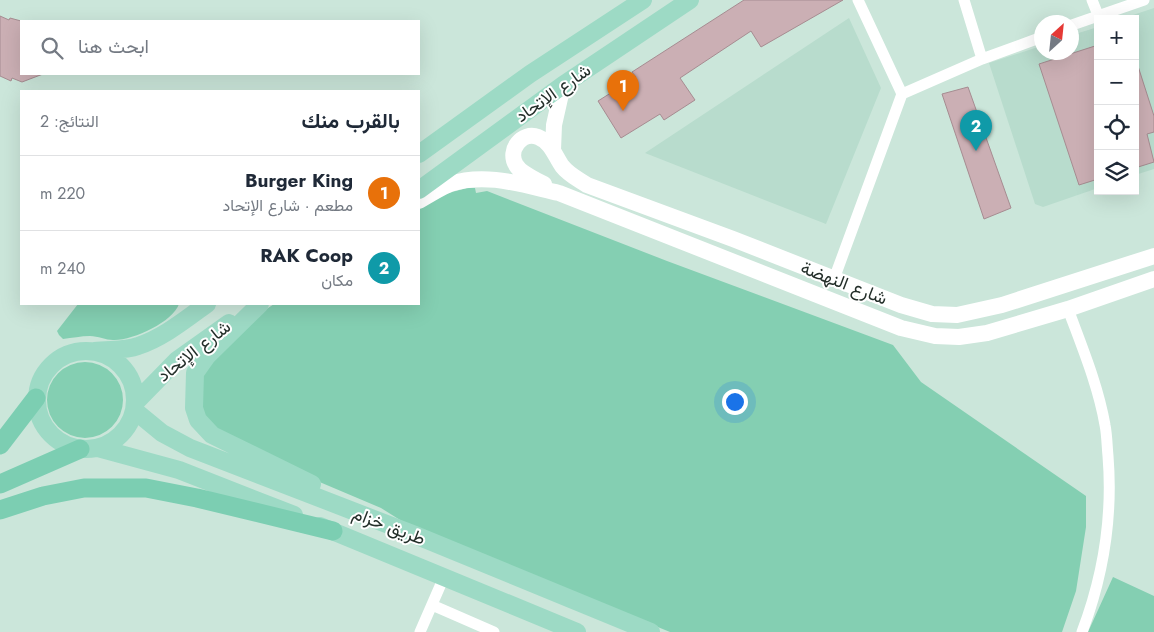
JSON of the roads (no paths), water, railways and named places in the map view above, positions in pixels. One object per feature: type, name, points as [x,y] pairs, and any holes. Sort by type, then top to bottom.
[{"type":"highway","points":[[0,445],[36,398]]},
{"type":"highway","points":[[0,484],[80,449]]},
{"type":"highway","points":[[0,510],[43,496],[84,488],[146,488],[197,498],[333,531]]},
{"type":"main road","name":"شارع الإتحاد","points":[[420,153],[530,74],[643,0]]},
{"type":"main road","name":"شارع الإتحاد","points":[[420,189],[563,85],[690,0]]},
{"type":"main road","points":[[553,150],[554,124],[563,85]]},
{"type":"main road","points":[[553,150],[538,138],[527,137],[514,148],[513,157],[515,164],[521,171],[559,193]]},
{"type":"main road","name":"شارع النهضة","points":[[553,150],[562,167],[570,175],[586,185],[901,305],[932,314],[957,316],[1002,305],[1154,256]]},
{"type":"main road","points":[[420,200],[450,184],[476,179],[501,180],[559,193]]},
{"type":"main road","name":"شارع النهضة","points":[[559,193],[901,328],[935,336],[959,337],[987,333],[1068,309],[1154,279]]},
{"type":"main road","name":"شارع الإتحاد","points":[[90,352],[138,346],[168,331],[206,305]]},
{"type":"main road","name":"شارع الإتحاد","points":[[134,406],[178,360],[257,305]]},
{"type":"main road","points":[[257,305],[207,356],[195,373],[194,408],[198,420],[212,435],[415,535]]},
{"type":"main road","points":[[76,352],[90,352],[104,355],[117,363],[127,374],[133,388],[134,406],[129,423],[122,434],[98,448],[80,449],[66,445],[53,437],[44,426],[38,412],[36,398],[42,378],[50,366],[62,357],[76,352]]},
{"type":"main road","name":"طريق خزام","points":[[134,406],[162,433],[190,448],[415,535],[651,632]]},
{"type":"main road","name":"طريق خزام","points":[[98,448],[179,470],[212,482],[577,632]]},
{"type":"street","points":[[834,279],[902,94],[858,0]]},
{"type":"street","points":[[964,0],[982,59]]},
{"type":"street","points":[[1092,0],[1098,15],[1144,0]]},
{"type":"street","points":[[1079,22],[1094,17]]},
{"type":"street","points":[[902,94],[982,59],[1034,40]]},
{"type":"street","points":[[1068,309],[1094,381],[1106,427],[1110,478],[1108,531],[1100,575],[1082,632]]},
{"type":"street","points":[[420,632],[444,577]]},
{"type":"street","points":[[432,606],[494,632]]},
{"type":"place","name":"Burger King","points":[[623,111]]},
{"type":"place","name":"RAK Coop","points":[[976,151]]}]
